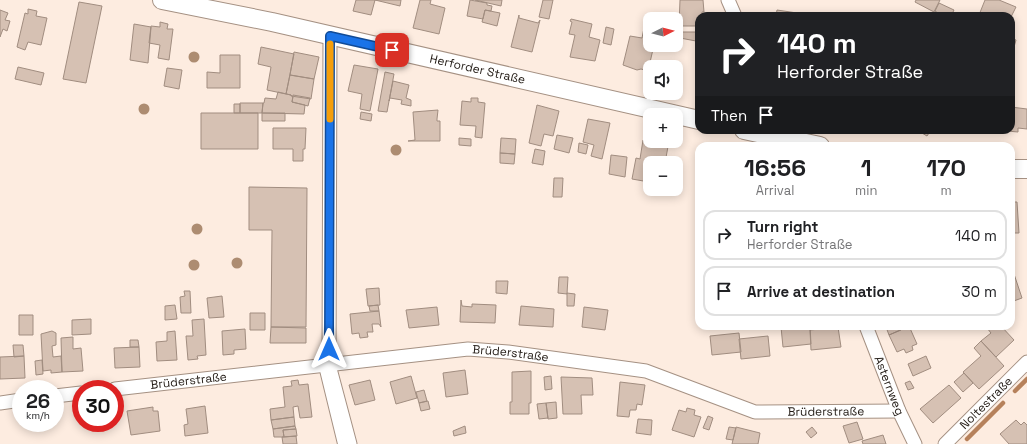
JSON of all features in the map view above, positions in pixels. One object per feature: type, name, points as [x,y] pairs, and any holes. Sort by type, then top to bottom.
[{"type":"main road","name":"Herforder Straße","points":[[162,0],[330,36],[695,119]]},
{"type":"main road","points":[[770,134],[788,142]]},
{"type":"main road","points":[[1015,169],[1027,169]]},
{"type":"street","points":[[728,0],[733,12]]},
{"type":"street","points":[[330,36],[326,365],[350,444]]},
{"type":"street","name":"Asternweg","points":[[868,330],[899,411],[915,444]]},
{"type":"street","name":"Brüderstraße","points":[[124,388],[468,349],[508,352],[646,371],[755,412],[899,411]]},
{"type":"street","name":"Noltestraße","points":[[945,444],[1027,362]]},
{"type":"street","points":[[0,403],[12,401]]},
{"type":"lane","points":[[326,365],[341,444]]},
{"type":"building","points":[[356,0],[375,0],[371,15],[353,11]]},
{"type":"building","points":[[375,0],[401,0],[400,6]]},
{"type":"building","points":[[420,0],[431,0],[430,4],[445,8],[439,34],[413,28]]},
{"type":"building","points":[[470,0],[487,3],[487,5],[492,6],[491,11],[485,10],[483,19],[467,16]]},
{"type":"building","points":[[475,0],[502,0],[501,6]]},
{"type":"building","points":[[543,0],[553,0],[549,19],[539,17]]},
{"type":"building","points":[[680,0],[703,0],[704,12],[695,12],[695,26],[683,26],[683,12],[680,12]]},
{"type":"building","points":[[916,0],[940,0],[934,12],[915,2]]},
{"type":"building","points":[[985,0],[999,0],[1016,7],[1014,12],[980,12]]},
{"type":"building","points":[[79,2],[102,6],[86,83],[63,79]]},
{"type":"building","points":[[939,3],[954,10],[953,12],[935,11]]},
{"type":"building","points":[[28,9],[37,11],[36,16],[47,18],[41,45],[28,42],[25,50],[17,47],[25,13],[28,14]]},
{"type":"building","points":[[0,10],[8,13],[5,20],[10,21],[7,31],[3,29],[0,37]]},
{"type":"building","points":[[485,10],[500,13],[497,26],[482,22]]},
{"type":"building","points":[[777,10],[790,12],[777,12]]},
{"type":"building","points":[[519,15],[519,18],[538,23],[540,20],[532,52],[511,47]]},
{"type":"building","points":[[571,19],[592,24],[589,37],[600,40],[595,61],[570,57],[575,35],[569,34],[572,22],[570,21]]},
{"type":"building","points":[[160,22],[168,24],[167,29],[173,29],[169,60],[158,58],[160,45],[149,43],[151,26],[160,27]]},
{"type":"building","points":[[134,24],[151,27],[148,63],[130,60]]},
{"type":"building","points":[[606,27],[614,29],[611,45],[603,43]]},
{"type":"building","points":[[683,32],[695,32],[695,41],[683,39]]},
{"type":"building","points":[[643,33],[643,52],[652,52],[651,60],[643,60],[643,70],[637,70],[623,65],[630,36],[642,38]]},
{"type":"building","points":[[261,47],[294,54],[286,94],[267,90],[271,67],[258,64]]},
{"type":"building","points":[[294,52],[319,57],[314,79],[290,75]]},
{"type":"building","points":[[220,55],[240,55],[240,88],[207,88],[207,72],[220,73]]},
{"type":"building","points":[[354,65],[378,69],[370,111],[360,109],[362,94],[348,91]]},
{"type":"building","points":[[18,67],[44,73],[41,85],[15,79]]},
{"type":"building","points":[[167,68],[182,70],[179,89],[164,86]]},
{"type":"building","points":[[385,72],[394,74],[387,112],[378,111]]},
{"type":"building","points":[[290,75],[314,79],[311,99],[286,94]]},
{"type":"building","points":[[393,81],[409,85],[406,98],[411,100],[411,106],[401,104],[402,100],[390,98],[389,101]]},
{"type":"building","points":[[278,92],[291,95],[293,97],[292,102],[305,105],[304,114],[262,113],[265,98],[276,99]]},
{"type":"building","points":[[293,95],[310,98],[308,106],[292,102]]},
{"type":"building","points":[[471,98],[478,98],[478,102],[485,103],[482,138],[475,137],[476,126],[460,125],[462,101],[471,102]]},
{"type":"building","points":[[240,103],[263,103],[262,113],[240,113]]},
{"type":"building","points":[[234,104],[240,104],[240,113],[234,113]]},
{"type":"building","points":[[537,105],[559,111],[553,136],[544,134],[541,146],[529,143]]},
{"type":"building","points":[[1015,108],[1027,109],[1027,129],[1018,128],[1018,132],[1015,132]]},
{"type":"building","points":[[438,110],[437,121],[440,121],[440,141],[408,141],[415,140],[413,112]]},
{"type":"building","points":[[361,112],[372,114],[371,121],[360,119]]},
{"type":"building","points":[[201,113],[258,113],[258,149],[201,149]]},
{"type":"building","points":[[262,113],[285,113],[285,121],[262,121]]},
{"type":"building","points":[[588,119],[610,123],[602,159],[591,156],[594,145],[583,142]]},
{"type":"building","points":[[273,128],[306,128],[303,161],[293,161],[293,149],[273,149]]},
{"type":"building","points":[[557,135],[573,138],[569,153],[554,149]]},
{"type":"building","points":[[459,138],[471,139],[471,146],[459,145]]},
{"type":"building","points":[[501,138],[516,139],[515,154],[500,153]]},
{"type":"building","points":[[643,140],[643,148],[668,148],[666,156],[643,156],[643,181],[632,179],[636,158],[640,159]]},
{"type":"building","points":[[579,143],[588,145],[586,154],[578,152]]},
{"type":"building","points":[[535,149],[545,151],[543,165],[532,163]]},
{"type":"building","points":[[500,153],[515,154],[514,164],[500,163]]},
{"type":"building","points":[[611,155],[627,157],[625,177],[609,174]]},
{"type":"building","points":[[554,178],[563,178],[562,197],[553,197]]},
{"type":"building","points":[[249,187],[307,188],[306,327],[271,327],[272,230],[249,230]]},
{"type":"building","points":[[1015,202],[1017,202],[1019,233],[1015,233]]},
{"type":"building","points":[[559,277],[568,277],[567,294],[558,293]]},
{"type":"building","points":[[1015,277],[1022,298],[1015,301]]},
{"type":"building","points":[[496,281],[508,281],[507,294],[496,293]]},
{"type":"building","points":[[379,288],[380,305],[368,306],[366,289]]},
{"type":"building","points":[[184,291],[190,291],[191,313],[181,313],[180,297],[185,296]]},
{"type":"building","points":[[567,293],[575,294],[574,306],[567,306]]},
{"type":"building","points":[[222,296],[224,317],[209,318],[207,298]]},
{"type":"building","points":[[461,300],[462,306],[472,307],[472,304],[496,305],[495,323],[460,322]]},
{"type":"building","points":[[175,305],[177,319],[165,320],[165,306]]},
{"type":"building","points":[[378,305],[379,311],[370,311],[369,306]]},
{"type":"building","points":[[521,306],[554,309],[553,327],[519,325]]},
{"type":"building","points":[[437,307],[439,325],[409,328],[406,310]]},
{"type":"building","points":[[584,307],[608,310],[605,330],[582,327]]},
{"type":"building","points":[[379,311],[381,327],[379,324],[372,324],[373,332],[367,332],[368,337],[360,338],[359,333],[352,334],[350,314]]},
{"type":"building","points":[[250,313],[265,313],[265,330],[250,330]]},
{"type":"building","points":[[19,315],[33,315],[33,335],[19,335]]},
{"type":"building","points":[[91,319],[91,334],[72,335],[72,320]]},
{"type":"building","points":[[204,319],[206,355],[197,356],[198,359],[188,360],[186,336],[193,336],[192,320]]},
{"type":"building","points":[[271,327],[306,328],[306,343],[270,343]]},
{"type":"building","points":[[245,329],[246,349],[234,350],[234,354],[223,355],[222,331]]},
{"type":"building","points":[[781,330],[810,330],[811,344],[783,347]]},
{"type":"building","points":[[810,330],[838,330],[841,347],[811,350]]},
{"type":"building","points":[[887,330],[901,330],[889,335]]},
{"type":"building","points":[[900,330],[911,330],[917,344],[912,346],[913,350],[906,353],[904,349],[897,352],[889,335]]},
{"type":"building","points":[[989,330],[1005,330],[1014,340],[996,357],[981,341],[991,333]]},
{"type":"building","points":[[52,331],[56,333],[56,345],[52,346],[53,357],[61,356],[62,372],[51,373],[51,370],[43,371],[41,334]]},
{"type":"building","points":[[175,331],[177,360],[157,361],[156,342],[167,341],[167,332]]},
{"type":"building","points":[[739,333],[741,352],[712,355],[710,336]]},
{"type":"building","points":[[768,336],[770,356],[741,359],[739,339]]},
{"type":"building","points":[[73,337],[73,349],[81,348],[83,371],[62,372],[61,338]]},
{"type":"building","points":[[130,340],[138,340],[139,347],[130,347]]},
{"type":"building","points":[[981,341],[1004,366],[979,389],[963,372],[981,356],[974,348]]},
{"type":"building","points":[[13,345],[23,345],[24,356],[14,357]]},
{"type":"building","points":[[139,347],[140,367],[115,368],[114,348]]},
{"type":"building","points":[[24,356],[25,378],[0,379],[0,357]]},
{"type":"building","points":[[926,356],[931,368],[913,376],[908,364]]},
{"type":"building","points":[[42,360],[43,374],[36,375],[35,361]]},
{"type":"building","points":[[465,370],[468,394],[446,397],[443,373]]},
{"type":"building","points":[[531,371],[531,403],[529,403],[529,414],[510,414],[510,402],[512,402],[512,372]]},
{"type":"building","points":[[964,373],[973,383],[963,392],[954,382]]},
{"type":"building","points":[[411,376],[417,398],[396,404],[390,382]]},
{"type":"building","points":[[551,376],[552,389],[545,390],[544,377]]},
{"type":"building","points":[[561,377],[592,378],[593,395],[581,395],[582,414],[563,414]]},
{"type":"building","points":[[298,380],[299,385],[308,384],[312,417],[300,418],[298,406],[293,407],[294,417],[271,420],[270,409],[285,407],[283,387],[292,386],[291,381]]},
{"type":"building","points":[[370,380],[375,400],[355,405],[349,385]]},
{"type":"building","points":[[910,381],[914,388],[908,390],[905,383]]},
{"type":"building","points":[[620,382],[645,385],[642,405],[637,404],[636,410],[630,410],[629,417],[617,416]]},
{"type":"building","points":[[949,385],[961,398],[933,423],[920,409]]},
{"type":"building","points":[[424,390],[427,401],[419,403],[416,392]]},
{"type":"building","points":[[428,401],[430,409],[421,411],[419,403]]},
{"type":"building","points":[[556,402],[557,418],[548,419],[546,403]]},
{"type":"building","points":[[546,403],[548,418],[539,419],[537,404]]},
{"type":"building","points":[[205,406],[208,433],[185,436],[184,425],[188,424],[186,409]]},
{"type":"building","points":[[153,407],[153,411],[158,411],[160,431],[131,435],[127,411]]},
{"type":"building","points":[[687,408],[695,410],[694,415],[701,417],[694,437],[672,430],[679,410],[686,412]]},
{"type":"building","points":[[708,416],[713,418],[709,430],[703,428]]},
{"type":"building","points":[[294,417],[295,426],[273,429],[271,420]]},
{"type":"building","points":[[638,419],[652,420],[651,435],[636,433]]},
{"type":"building","points":[[1016,420],[1021,425],[1024,422],[1027,425],[1027,444],[1009,444],[1000,434]]},
{"type":"building","points":[[857,422],[863,439],[849,443],[843,426]]},
{"type":"building","points":[[295,426],[296,429],[283,430],[284,437],[274,437],[273,429]]},
{"type":"building","points":[[465,426],[466,433],[454,436],[453,431]]},
{"type":"building","points":[[729,427],[736,428],[733,440],[726,439]]},
{"type":"building","points":[[736,427],[760,433],[758,444],[732,444]]},
{"type":"building","points":[[812,427],[817,433],[811,438],[806,432]]},
{"type":"building","points":[[296,429],[297,436],[284,437],[283,430]]},
{"type":"building","points":[[883,435],[886,444],[863,444],[862,441]]},
{"type":"building","points":[[296,436],[297,444],[283,444],[282,437]]},
{"type":"waterway","points":[[1015,391],[1027,379]]},
{"type":"waterway","points":[[967,439],[1003,403]]},
{"type":"slow traffic","points":[[330,44],[330,119]]},
{"type":"route","points":[[329,349],[330,36],[392,50]]}]
